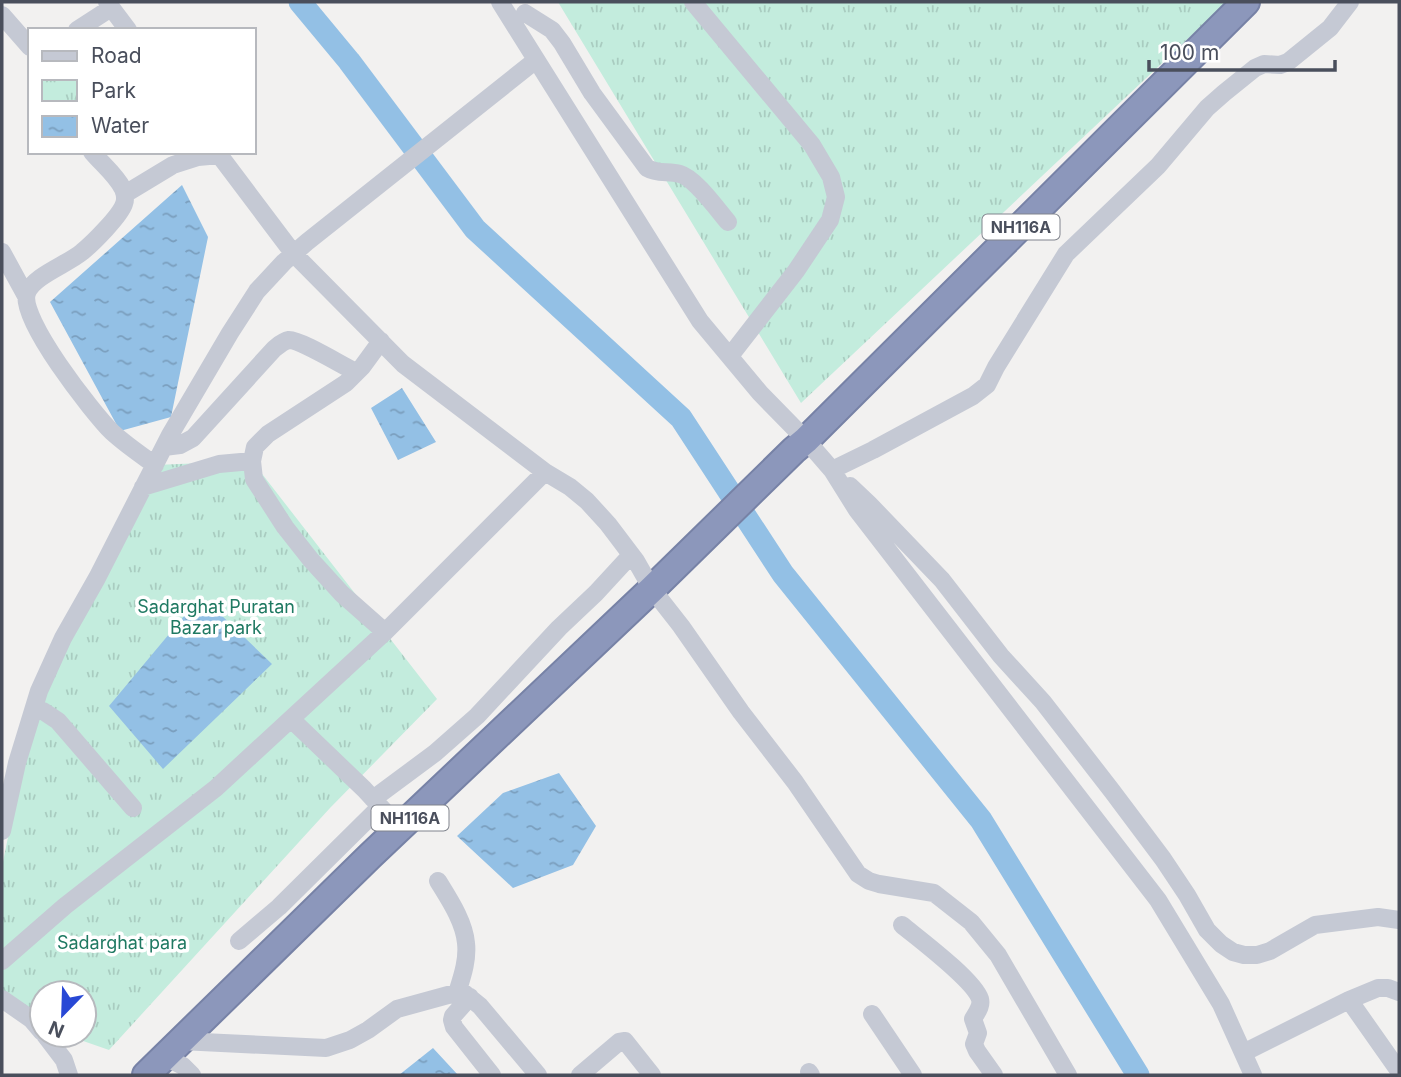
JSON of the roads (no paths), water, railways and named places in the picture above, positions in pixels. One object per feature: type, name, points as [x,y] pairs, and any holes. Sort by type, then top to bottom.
[{"type":"highway","name":"NH116A","points":[[146,1075],[800,445],[1246,2]]},
{"type":"street","points":[[500,2],[700,321],[800,445],[869,504],[942,580],[1001,656],[1049,709],[1112,791],[1163,859],[1207,930],[1227,948],[1244,955],[1270,951],[1315,925],[1378,917],[1399,920]]},
{"type":"street","points":[[693,2],[812,145],[831,177],[836,197],[830,220],[796,271],[730,356]]},
{"type":"street","points":[[835,474],[987,385],[1066,254],[1158,166],[1207,108],[1255,68],[1264,64],[1280,65],[1296,56],[1330,28],[1350,2]]},
{"type":"street","points":[[80,28],[109,5],[126,28]]},
{"type":"street","points":[[522,7],[529,26],[534,57]]},
{"type":"street","points":[[522,7],[552,30],[592,93],[647,168],[653,172],[682,175],[692,181],[728,222]]},
{"type":"street","points":[[2,15],[28,45]]},
{"type":"street","points":[[2,831],[17,763],[39,691],[63,638],[164,447],[257,291],[300,248],[534,57]]},
{"type":"street","points":[[94,154],[117,179],[125,194],[124,207],[82,253],[36,281],[28,290],[26,304],[38,332],[72,383],[113,433],[155,465]]},
{"type":"street","points":[[125,194],[173,165],[198,156],[218,154],[403,364],[545,472],[570,487],[597,511],[858,874],[879,884],[934,893],[971,922],[998,955],[1068,1075]]},
{"type":"street","points":[[2,252],[26,296]]},
{"type":"street","points":[[164,447],[193,438],[274,349],[287,340],[356,372]]},
{"type":"street","points":[[381,341],[346,383],[268,434],[255,447],[252,461],[254,479],[285,527],[342,594],[384,632]]},
{"type":"street","points":[[143,487],[219,464],[252,461]]},
{"type":"street","points":[[2,961],[65,906],[216,788],[384,632],[545,472]]},
{"type":"street","points":[[835,474],[857,510],[1158,900],[1221,1004],[1254,1075]]},
{"type":"street","points":[[239,941],[279,907],[377,803],[477,716],[631,555]]},
{"type":"street","points":[[983,673],[1003,677],[1037,704],[1049,709]]},
{"type":"street","points":[[34,708],[58,721],[133,807]]},
{"type":"street","points":[[291,719],[400,828]]},
{"type":"street","points":[[438,881],[454,910],[466,941],[464,995],[452,1020],[454,1027],[492,1075]]},
{"type":"street","points":[[902,925],[965,979],[981,1000],[981,1007],[973,1019],[978,1032],[974,1044],[994,1075]]},
{"type":"street","points":[[1243,1053],[1378,988],[1399,992]]},
{"type":"street","points":[[173,1049],[326,1048],[369,1030],[397,1009],[464,995],[480,1006],[538,1075]]},
{"type":"street","points":[[2,999],[28,1017]]},
{"type":"street","points":[[1349,1000],[1399,1070]]},
{"type":"street","points":[[872,1014],[913,1075]]},
{"type":"street","points":[[580,1075],[620,1042],[625,1041],[652,1075]]},
{"type":"street","points":[[55,1049],[64,1060],[69,1075]]},
{"type":"street","points":[[173,1049],[192,1075]]},
{"type":"water","points":[[182,185],[208,237],[171,417],[120,431],[50,302]]},
{"type":"water","points":[[402,388],[436,442],[398,460],[371,408]]},
{"type":"water","points":[[195,603],[218,612],[272,664],[163,769],[109,706]]},
{"type":"water","points":[[559,773],[596,826],[573,865],[513,888],[457,836],[503,793]]},
{"type":"water","points":[[433,1048],[458,1075],[399,1075]]},
{"type":"waterway","points":[[300,2],[349,61],[475,229],[681,418],[783,574],[981,820],[1138,1075]]},
{"type":"park label","name":"Sadarghat Puratan Bazar park","points":[[216,616]]},
{"type":"park label","name":"Sadarghat para","points":[[122,942]]}]
